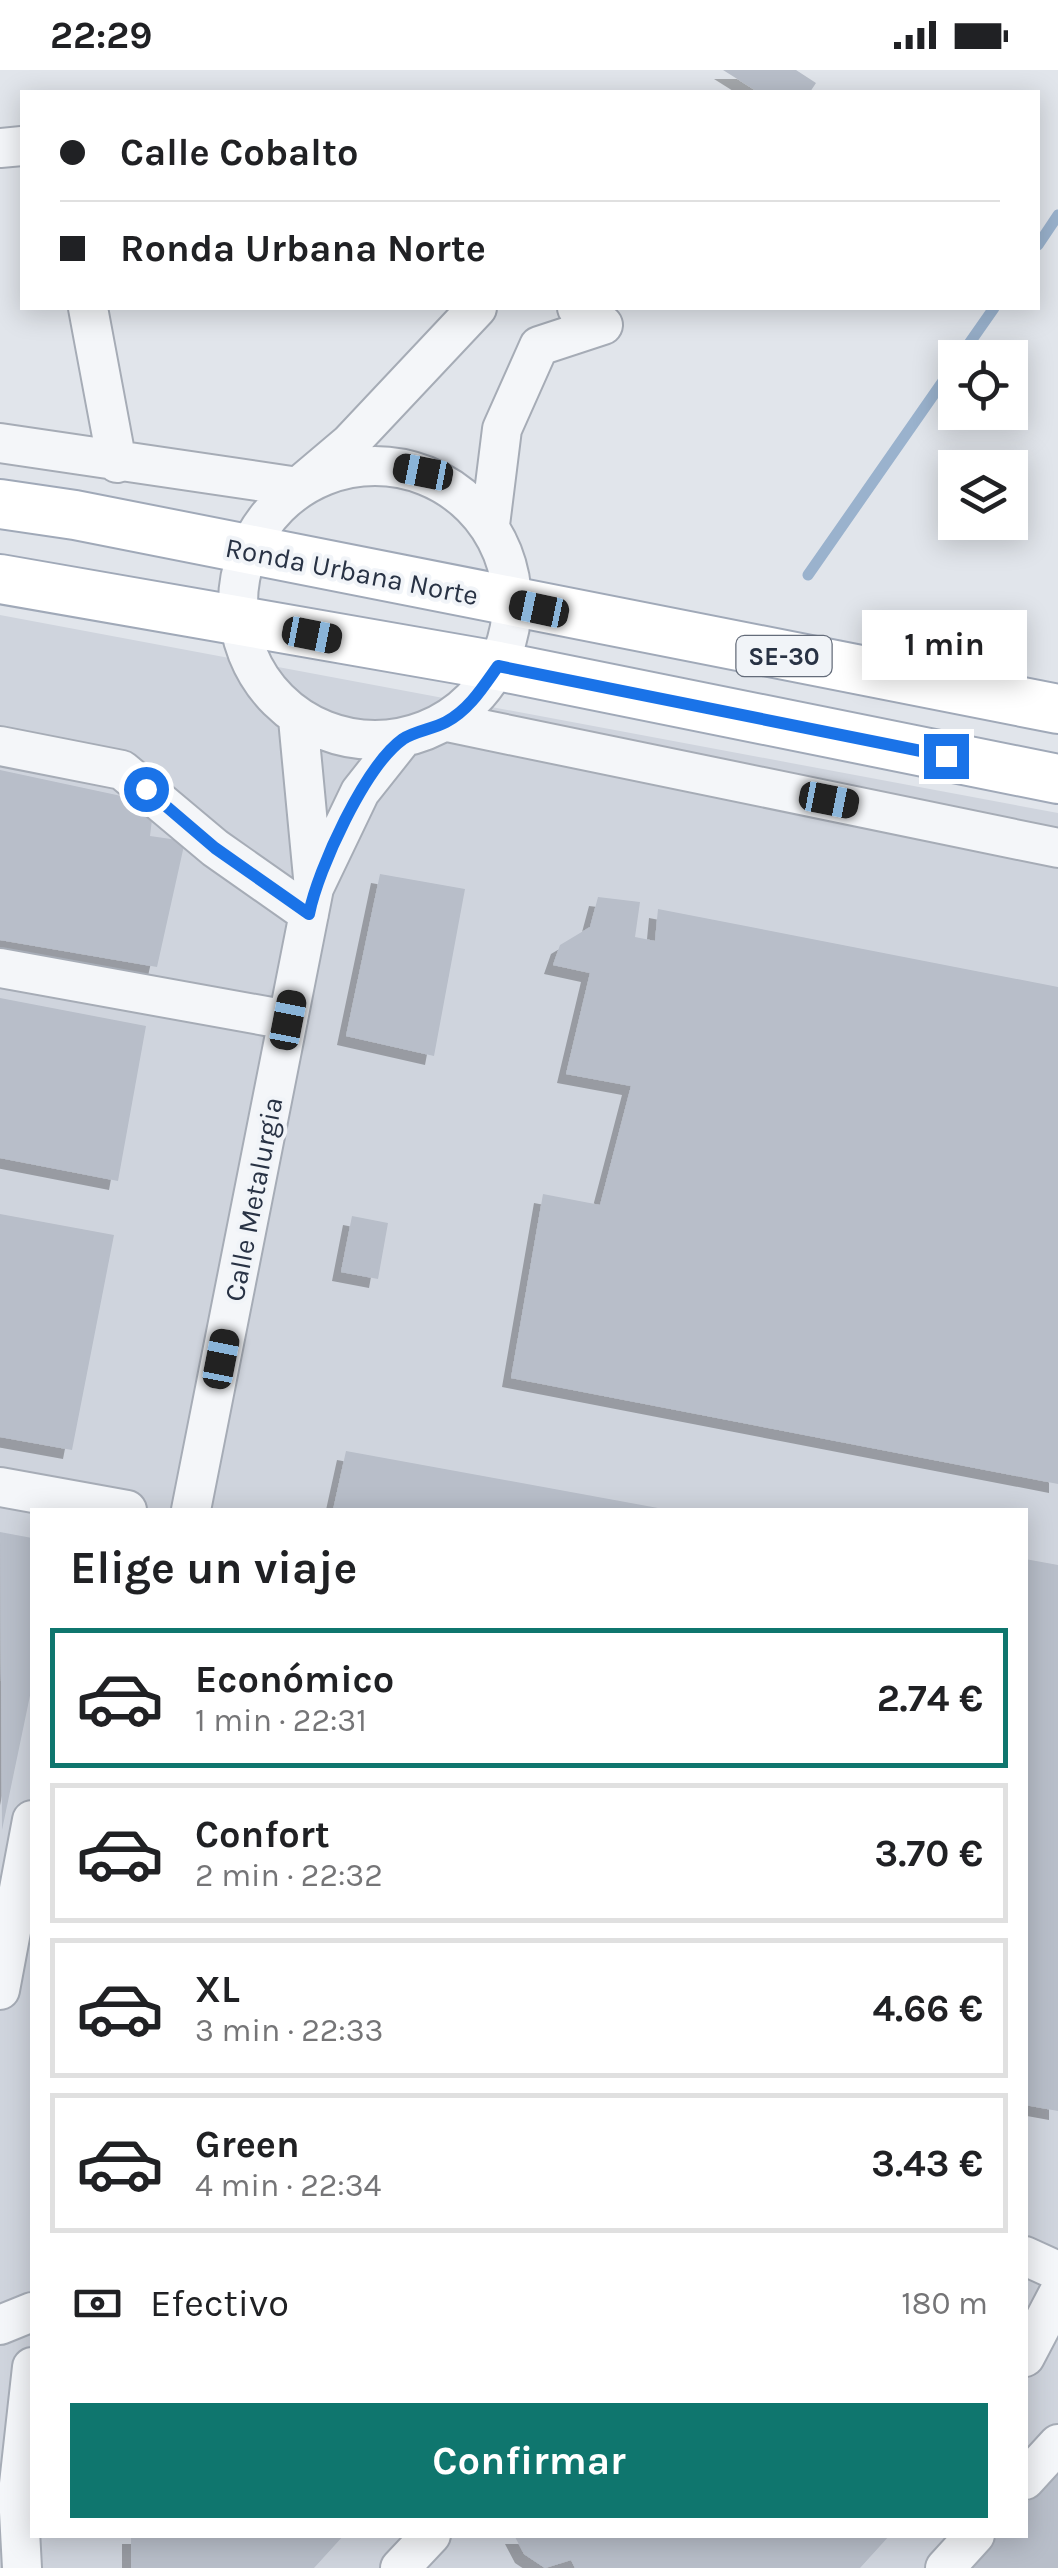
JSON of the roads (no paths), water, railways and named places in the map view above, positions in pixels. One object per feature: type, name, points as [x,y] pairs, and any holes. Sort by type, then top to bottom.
[{"type":"main road","name":"Ronda Urbana Norte","points":[[0,504],[1058,708]]},
{"type":"main road","name":"SE-30","points":[[0,579],[498,666],[1058,778]]},
{"type":"street","points":[[88,310],[116,463]]},
{"type":"street","points":[[0,443],[46,447],[116,463],[298,486],[338,469],[381,464],[409,470],[460,494],[490,525],[506,558],[511,603],[498,666],[476,698],[447,722],[402,739],[348,739],[298,719],[268,693],[254,670],[236,620],[249,551],[270,512],[298,486],[350,443],[475,310]]},
{"type":"street","points":[[490,525],[502,429],[539,346],[603,325],[580,310]]},
{"type":"street","points":[[298,719],[311,901]]},
{"type":"street","points":[[447,722],[1058,848]]},
{"type":"street","points":[[311,901],[360,792],[402,739]]},
{"type":"street","points":[[0,746],[122,770],[215,848],[311,901]]},
{"type":"street","name":"Calle Metalurgia","points":[[191,1508],[311,901]]},
{"type":"street","points":[[0,968],[288,1020]]},
{"type":"street","points":[[0,1487],[103,1508]]},
{"type":"street","points":[[0,1990],[30,1831]]},
{"type":"street","points":[[1028,2257],[1058,2271]]},
{"type":"street","points":[[1028,2351],[1058,2294]]},
{"type":"street","points":[[0,2304],[30,2310]]},
{"type":"street","points":[[0,2325],[30,2311]]},
{"type":"street","points":[[22,2568],[18,2493],[30,2385]]},
{"type":"street","points":[[1028,2477],[1058,2444]]},
{"type":"street","points":[[400,2568],[428,2538]]},
{"type":"street","points":[[945,2568],[972,2538]]},
{"type":"waterway","points":[[1040,242],[1058,215]]},
{"type":"waterway","points":[[972,340],[993,310]]},
{"type":"waterway","points":[[808,575],[938,388]]}]
